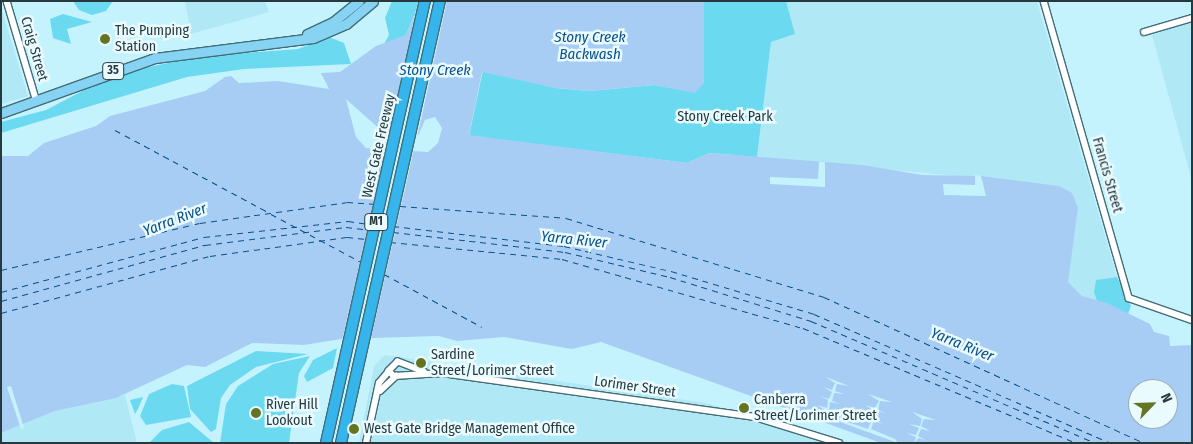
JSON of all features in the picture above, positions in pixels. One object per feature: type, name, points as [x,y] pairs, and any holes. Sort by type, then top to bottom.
[{"type":"highway","name":"West Gate Freeway","points":[[326,443],[425,1]]},
{"type":"highway","name":"West Gate Freeway","points":[[341,443],[440,1]]},
{"type":"main road","name":"35","points":[[281,42],[328,26],[359,1]]},
{"type":"main road","name":"35","points":[[1,114],[37,103],[155,58],[281,42],[331,31],[374,1]]},
{"type":"street","name":"Craig Street","points":[[8,1],[37,103]]},
{"type":"street","name":"Francis Street","points":[[1044,1],[1129,298],[1192,320]]},
{"type":"street","points":[[1144,32],[1192,18]]},
{"type":"street","name":"Lorimer Street","points":[[389,371],[398,362],[424,372],[755,418],[840,443]]},
{"type":"street","points":[[366,443],[380,381],[389,371],[396,376],[377,395]]},
{"type":"street","name":"Lorimer Street","points":[[396,376],[424,372]]},
{"type":"shaded area","points":[[185,1],[265,1],[269,12],[191,34]]},
{"type":"shaded area","points":[[786,1],[1037,1],[1117,277],[1096,281],[1097,301],[1082,296],[1068,282],[1056,281],[1074,236],[1078,208],[1059,186],[757,157],[771,41],[795,34]]},
{"type":"shaded area","points":[[1,7],[28,96],[1,104]]},
{"type":"shaded area","points":[[1192,21],[1192,181],[1152,35]]},
{"type":"shaded area","points":[[385,355],[705,403],[852,443],[359,443],[374,366]]},
{"type":"shaded area","points":[[125,395],[137,443],[1,443],[1,433],[55,411]]},
{"type":"green space","points":[[73,1],[113,1],[106,11],[92,15],[79,10]]},
{"type":"green space","points":[[392,1],[420,1],[406,35],[383,46],[389,35],[385,18]]},
{"type":"green space","name":"Stony Creek Park","points":[[704,1],[786,1],[795,34],[771,42],[757,157],[710,153],[687,163],[469,136],[483,70],[556,88],[590,91],[654,85],[695,92],[704,82]]},
{"type":"green space","points":[[63,14],[92,22],[67,29],[71,44],[53,38],[50,19]]},
{"type":"green space","points":[[329,37],[344,43],[351,64],[244,69],[187,77],[1,133],[1,122],[46,110],[115,74],[202,56],[298,49]]},
{"type":"green space","points":[[1117,277],[1131,306],[1128,314],[1097,301],[1094,292],[1096,280]]},
{"type":"green space","points":[[337,348],[333,368],[307,382],[304,376],[313,360]]},
{"type":"green space","points":[[256,351],[308,354],[256,367],[230,385],[221,398],[216,429],[211,432],[190,409],[187,386]]},
{"type":"green space","points":[[310,356],[299,373],[289,443],[220,443],[226,404],[238,386],[273,364]]},
{"type":"green space","points":[[172,384],[184,386],[191,417],[146,425],[140,416],[149,394]]},
{"type":"green space","points":[[143,397],[138,409],[135,414],[130,400]]},
{"type":"green space","points":[[189,422],[214,443],[149,443],[162,430]]},
{"type":"water","points":[[420,1],[704,1],[704,83],[695,93],[654,85],[590,91],[556,88],[482,72],[469,135],[687,163],[710,153],[862,165],[923,175],[981,176],[1059,186],[1072,193],[1078,208],[1068,282],[1082,296],[1107,303],[1150,324],[1154,332],[1169,336],[1170,346],[1192,345],[1192,443],[881,443],[601,342],[572,349],[504,337],[457,341],[439,336],[341,339],[304,345],[252,343],[205,367],[187,365],[116,398],[55,411],[1,433],[1,156],[28,156],[44,143],[96,126],[110,116],[205,91],[225,77],[231,76],[239,83],[278,81],[329,89],[321,73],[340,72],[376,46],[406,35]],"holes":[[[346,99],[383,132],[418,136],[425,120],[435,117],[442,128],[438,143],[428,152],[366,148],[356,137]]]},
{"type":"pier","points":[[418,1],[447,1],[417,138],[389,135]]},
{"type":"pier","points":[[386,146],[414,149],[371,339],[342,341]]},
{"type":"pier","points":[[819,162],[825,162],[825,187],[770,184],[770,177],[818,179]]},
{"type":"pier","points":[[975,175],[981,176],[986,196],[944,195],[943,184],[975,185]]},
{"type":"pier","points":[[826,377],[849,386],[837,384],[835,391],[844,394],[834,393],[832,401],[840,404],[830,402],[829,410],[837,413],[828,411],[827,415],[868,429],[871,421],[861,415],[871,419],[875,411],[865,405],[875,408],[879,401],[868,394],[892,402],[880,401],[878,410],[887,414],[878,411],[874,419],[883,424],[874,421],[871,429],[895,439],[898,443],[824,416],[825,410],[817,405],[827,408],[828,400],[820,396],[829,399],[832,392],[823,387],[832,390],[835,383]]},
{"type":"pier","points":[[11,386],[24,428],[21,429],[7,387]]},
{"type":"pier","points":[[912,412],[936,420],[924,419],[921,426],[930,431],[921,429],[918,436],[927,441],[919,438],[914,443],[916,437],[906,433],[916,435],[919,428],[909,424],[920,426],[922,419]]},
{"type":"ferry route","points":[[115,130],[268,212]]},
{"type":"ferry route","points":[[1,270],[200,223],[347,202],[376,204]]},
{"type":"ferry route","points":[[400,206],[566,218],[824,297],[1145,443]]},
{"type":"ferry route","points":[[271,214],[363,263]]},
{"type":"ferry route","points":[[1,292],[204,237],[348,221],[369,224]]},
{"type":"ferry route","points":[[393,226],[564,246],[671,271],[814,314],[1110,443]]},
{"type":"ferry route","points":[[1,301],[205,245],[346,227],[369,230]]},
{"type":"ferry route","points":[[393,232],[565,252],[670,277],[811,321],[1095,443]]},
{"type":"ferry route","points":[[1,313],[210,256],[347,237],[366,239]]},
{"type":"ferry route","points":[[390,242],[562,259],[803,328],[1076,443]]},
{"type":"ferry route","points":[[384,274],[482,327]]},
{"type":"place","name":"The Pumping Station","points":[[105,39]]},
{"type":"place","name":"Sardine Street/Lorimer Street","points":[[421,363]]},
{"type":"place","name":"Canberra Street/Lorimer Street","points":[[744,408]]},
{"type":"place","name":"River Hill Lookout","points":[[256,413]]},
{"type":"place","name":"West Gate Bridge Management Office","points":[[354,429]]},
{"type":"water label","name":"Stony Creek Backwash","points":[[590,46]]},
{"type":"water label","name":"Stony Creek","points":[[435,71]]},
{"type":"water label","name":"Yarra River","points":[[175,220]]},
{"type":"water label","name":"Yarra River","points":[[574,240]]},
{"type":"water label","name":"Yarra River","points":[[962,345]]}]
